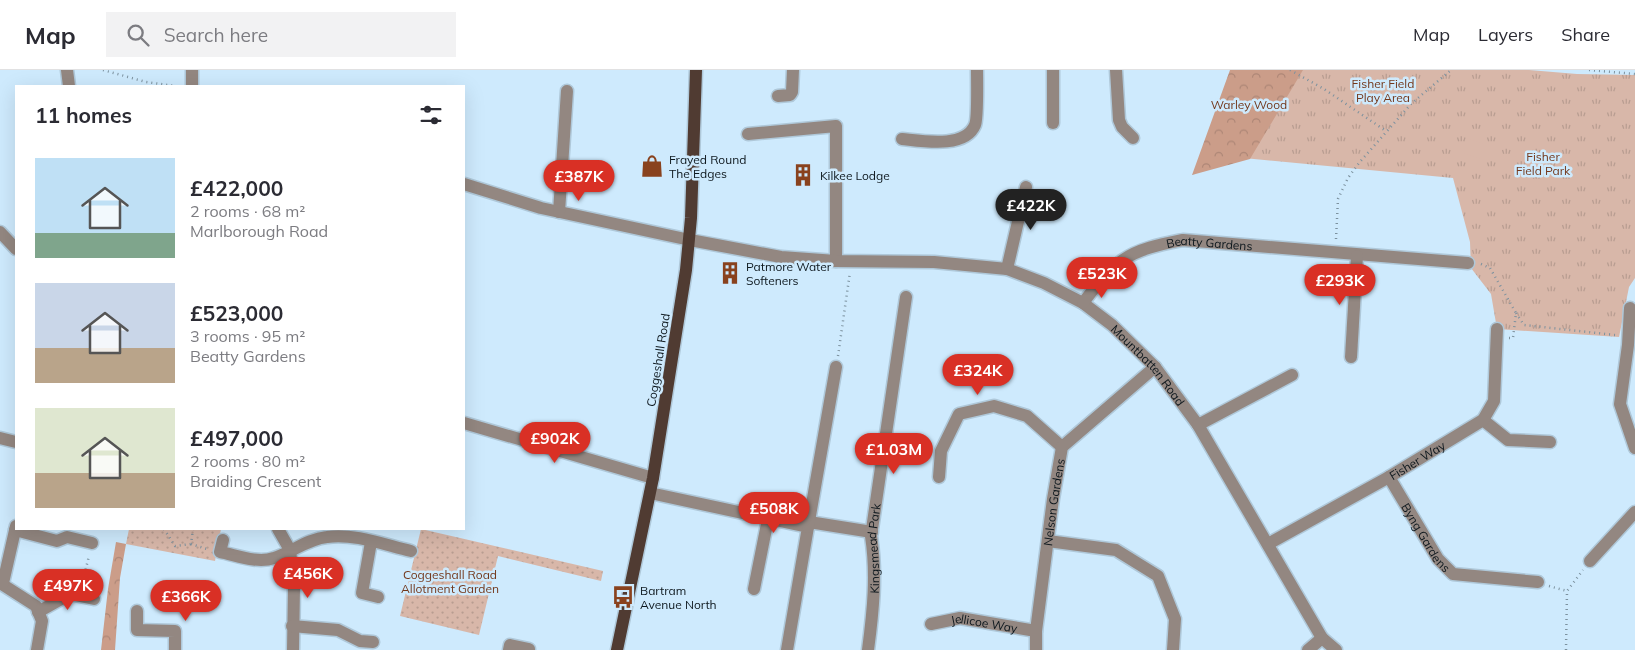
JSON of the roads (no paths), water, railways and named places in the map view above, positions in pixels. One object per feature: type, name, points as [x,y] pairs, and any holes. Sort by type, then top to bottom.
[{"type":"main road","name":"Coggeshall Road","points":[[617,650],[653,478],[686,270],[690,240],[696,70]]},
{"type":"street","points":[[67,70],[69,85]]},
{"type":"street","points":[[192,70],[192,85]]},
{"type":"street","points":[[778,96],[790,95],[792,92],[792,70]]},
{"type":"street","points":[[902,139],[954,141],[968,134],[976,125],[977,70]]},
{"type":"street","points":[[1053,70],[1053,123]]},
{"type":"street","points":[[1116,70],[1119,120],[1122,127],[1133,138]]},
{"type":"street","points":[[559,212],[567,91]]},
{"type":"street","points":[[748,134],[836,126],[836,261]]},
{"type":"street","name":"Mountbatten Road","points":[[465,184],[541,208],[690,240],[781,256],[836,261],[934,262],[1007,269],[1044,283],[1083,303],[1112,325],[1155,367],[1198,425],[1322,638],[1336,650]]},
{"type":"street","points":[[1007,269],[1026,186]]},
{"type":"street","points":[[0,232],[15,248]]},
{"type":"street","name":"Beatty Gardens","points":[[1083,303],[1102,279],[1124,259],[1152,247],[1183,240],[1223,242],[1357,256],[1468,263]]},
{"type":"street","points":[[1352,357],[1357,256]]},
{"type":"street","name":"Kingsmead Park","points":[[868,650],[874,600],[875,563],[872,532],[906,297]]},
{"type":"street","points":[[1630,308],[1631,350],[1620,404],[1635,448]]},
{"type":"street","points":[[1497,333],[1494,401],[1483,420],[1508,440],[1550,442]]},
{"type":"street","points":[[786,650],[836,367]]},
{"type":"street","name":"Nelson Gardens","points":[[1036,650],[1036,631],[1062,447],[1155,367]]},
{"type":"street","points":[[1198,425],[1292,376]]},
{"type":"street","points":[[939,477],[941,451],[959,414],[994,406],[1027,416],[1062,447]]},
{"type":"street","name":"Fisher Way","points":[[1268,544],[1389,477],[1483,420]]},
{"type":"street","points":[[465,423],[653,478]]},
{"type":"street","points":[[0,438],[15,442]]},
{"type":"street","name":"Byng Gardens","points":[[1389,477],[1438,559],[1453,574],[1538,582]]},
{"type":"street","points":[[650,493],[768,519],[872,532]]},
{"type":"street","points":[[1590,561],[1635,512]]},
{"type":"street","points":[[754,589],[768,519]]},
{"type":"street","points":[[15,530],[2,583],[36,606],[42,622],[37,650]]},
{"type":"street","points":[[22,530],[58,541],[67,537],[92,542]]},
{"type":"street","points":[[279,530],[290,550],[294,587],[293,650]]},
{"type":"street","points":[[223,540],[220,552],[253,559],[274,558],[290,550],[327,537],[353,537],[411,551]]},
{"type":"street","points":[[1048,541],[1116,550],[1158,576],[1174,619],[1173,650]]},
{"type":"street","points":[[371,542],[362,593],[378,597]]},
{"type":"street","points":[[38,612],[70,594],[94,598]]},
{"type":"street","points":[[137,611],[137,630],[175,631],[175,650]]},
{"type":"street","name":"Jellicoe Way","points":[[931,624],[960,618],[1036,631]]},
{"type":"street","points":[[292,626],[338,630],[360,641],[373,642]]},
{"type":"street","points":[[1308,650],[1322,638]]},
{"type":"street","points":[[509,650],[510,646],[528,649]]},
{"type":"place","name":"Frayed Round The Edges","points":[[652,166]]},
{"type":"place","name":"Kilkee Lodge","points":[[803,175]]},
{"type":"place","name":"Patmore Water Softeners","points":[[730,273]]},
{"type":"place","name":"Bartram Avenue North","points":[[623,597]]},
{"type":"park label","name":"Fisher Field Play Area","points":[[1383,90]]},
{"type":"park label","name":"Warley Wood","points":[[1249,104]]},
{"type":"park label","name":"Fisher Field Park","points":[[1543,163]]},
{"type":"park label","name":"Coggeshall Road Allotment Garden","points":[[450,581]]}]
